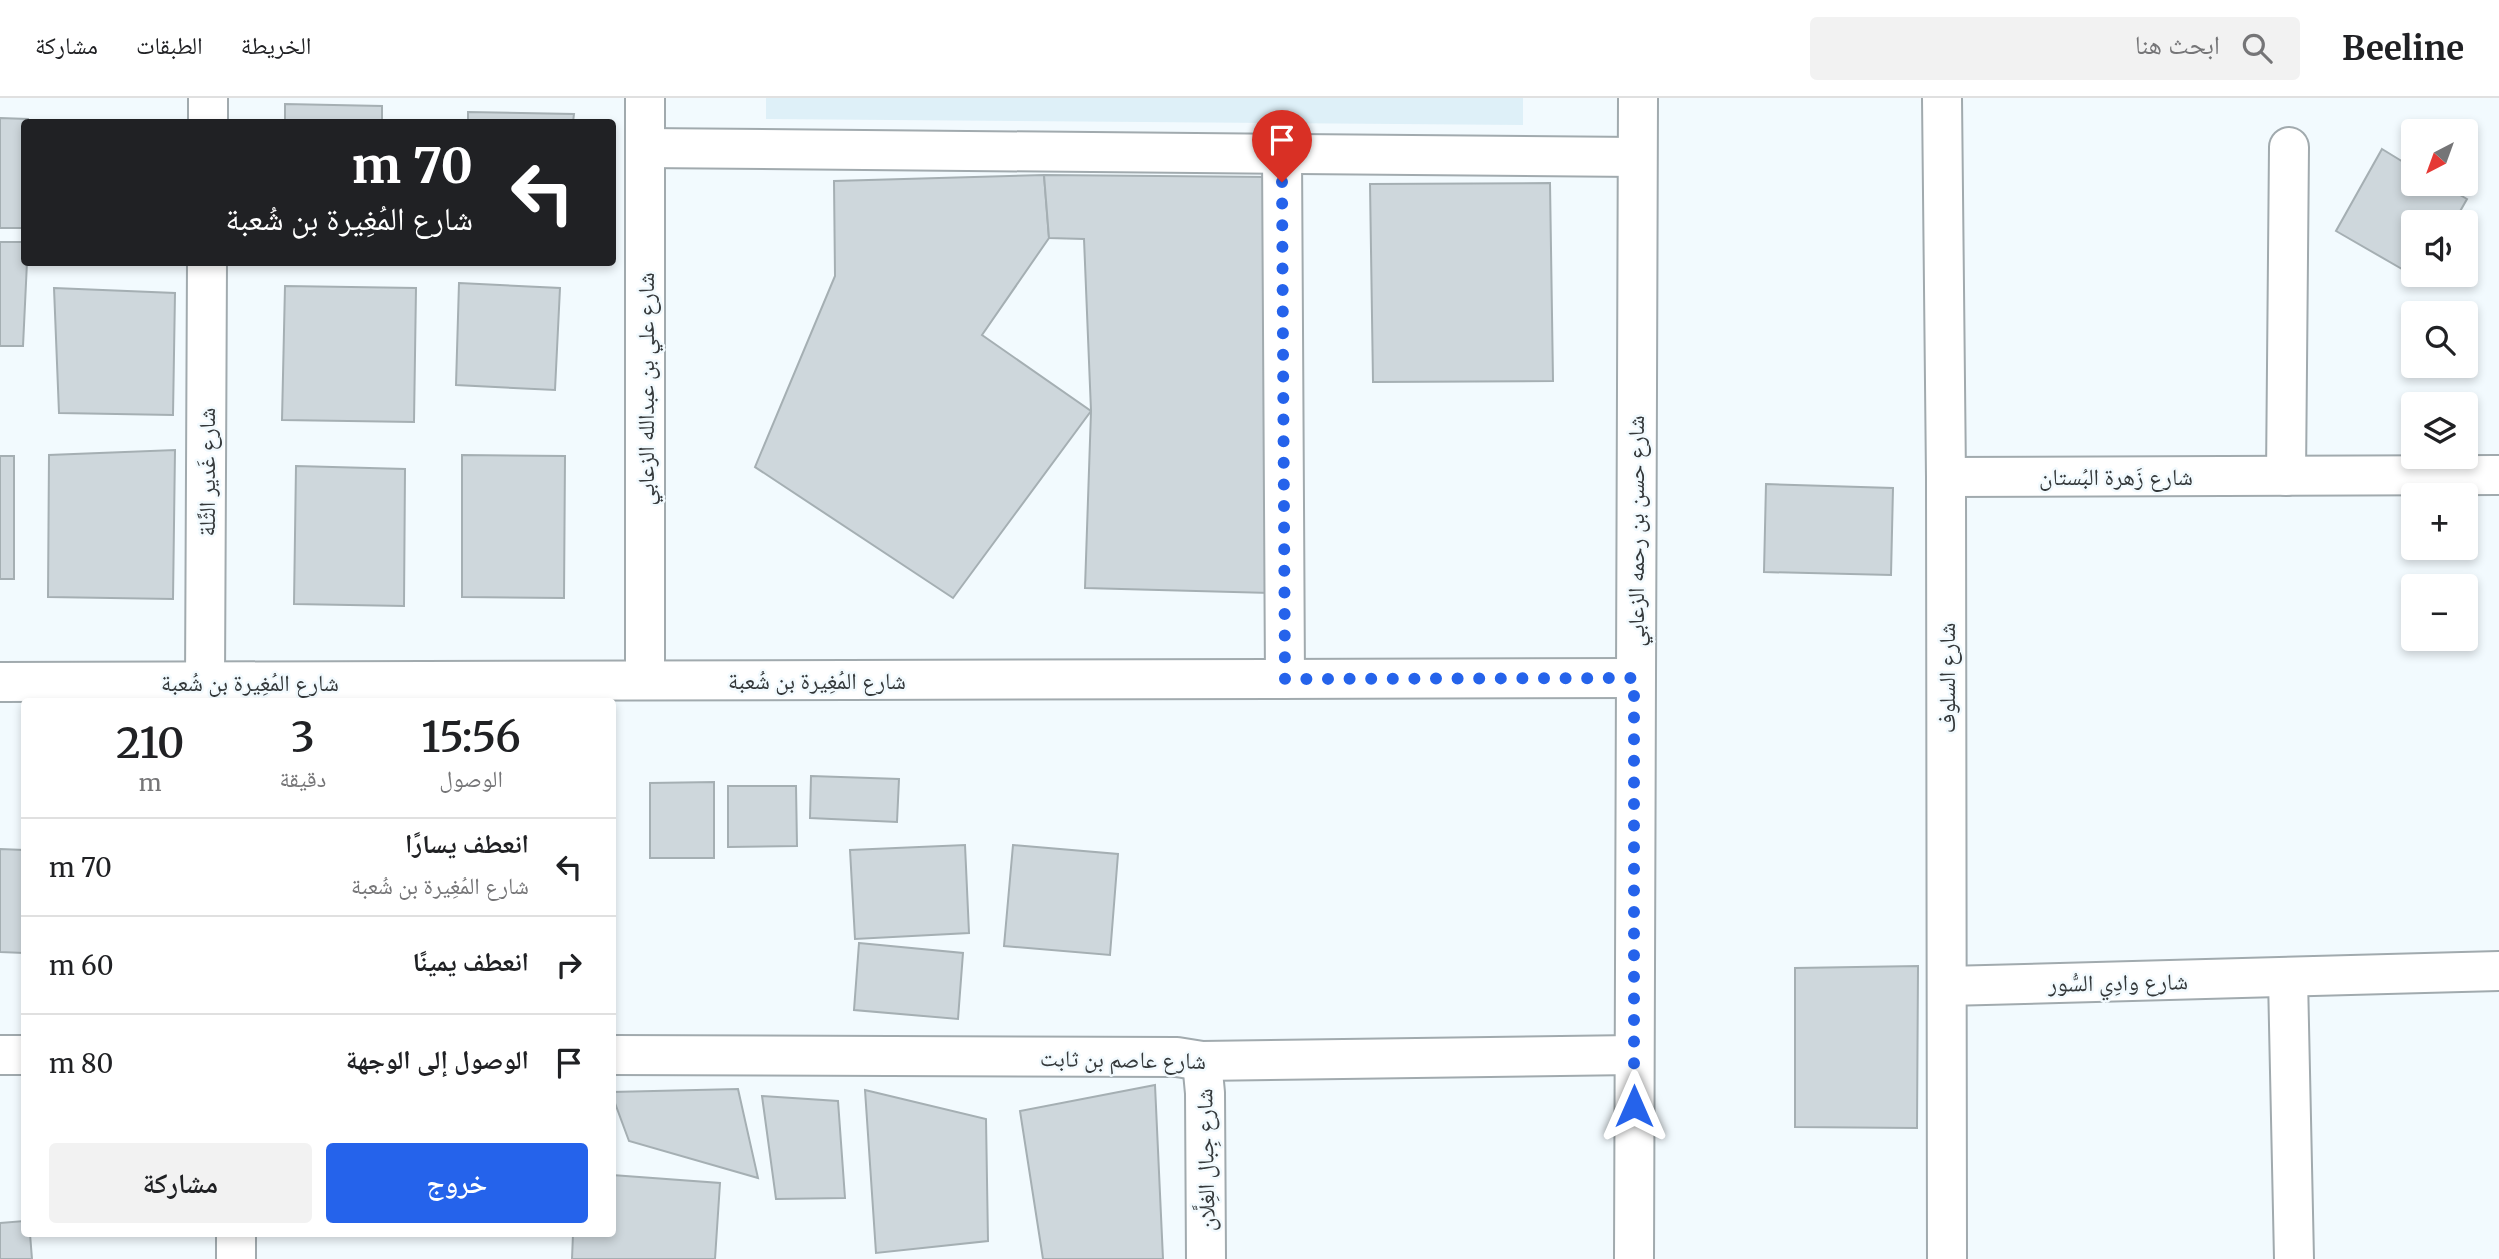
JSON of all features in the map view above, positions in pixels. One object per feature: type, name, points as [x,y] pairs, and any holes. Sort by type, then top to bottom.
[{"type":"street","points":[[208,98],[208,119]]},
{"type":"street","name":"شارع علي بن عبدالله الزعابي","points":[[645,98],[645,680]]},
{"type":"street","name":"شارع حسن بن رحمه الزعابي","points":[[1634,1259],[1638,98]]},
{"type":"street","name":"شارع السلوف","points":[[1942,98],[1946,477],[1947,1259]]},
{"type":"street","points":[[2287,476],[2289,147]]},
{"type":"street","points":[[645,148],[1637,157]]},
{"type":"street","points":[[1282,154],[1285,679]]},
{"type":"street","name":"شارع غَدير الثَّلة","points":[[205,682],[207,266]]},
{"type":"street","name":"شارع زَهرة البُستان","points":[[1946,477],[2499,475]]},
{"type":"street","name":"شارع المُغِيرة بن شُعبة","points":[[0,682],[1634,678]]},
{"type":"street","name":"شارع وادِي السُّور","points":[[1947,986],[2499,971]]},
{"type":"street","points":[[2288,978],[2294,1259]]},
{"type":"street","points":[[0,1055],[21,1055]]},
{"type":"street","name":"شارع عاصم بن ثابت","points":[[616,1055],[1177,1057],[1202,1061],[1634,1055]]},
{"type":"street","name":"شارع جِبال الغِلَّان","points":[[1202,1061],[1205,1093],[1206,1259]]},
{"type":"street","points":[[236,1237],[236,1259]]},
{"type":"shaded area","points":[[766,98],[1523,98],[1523,125],[766,119]]},
{"type":"building","points":[[285,104],[382,106],[382,119],[285,119]]},
{"type":"building","points":[[468,112],[574,114],[573,119],[468,119]]},
{"type":"building","points":[[0,118],[28,119],[21,119],[21,228],[0,228]]},
{"type":"building","points":[[2382,149],[2401,161],[2401,196],[2462,196],[2467,199],[2461,210],[2401,210],[2401,268],[2336,231]]},
{"type":"building","points":[[1044,175],[1049,238],[982,335],[1091,411],[953,598],[755,467],[835,276],[834,181]]},
{"type":"building","points":[[1044,175],[1273,177],[1270,593],[1085,588],[1091,411],[1084,239],[1049,238]]},
{"type":"building","points":[[1550,183],[1553,381],[1373,382],[1370,184]]},
{"type":"building","points":[[0,242],[21,242],[21,266],[27,266],[23,346],[0,346]]},
{"type":"building","points":[[459,283],[560,288],[555,390],[456,385]]},
{"type":"building","points":[[285,286],[416,288],[414,422],[282,420]]},
{"type":"building","points":[[54,288],[175,293],[173,415],[59,413]]},
{"type":"building","points":[[175,450],[173,599],[48,597],[49,455]]},
{"type":"building","points":[[462,455],[565,456],[564,598],[462,597]]},
{"type":"building","points":[[0,456],[14,456],[14,579],[0,579]]},
{"type":"building","points":[[296,466],[405,469],[404,606],[294,604]]},
{"type":"building","points":[[1766,484],[1893,488],[1891,575],[1764,572]]},
{"type":"building","points":[[811,776],[899,779],[897,822],[810,818]]},
{"type":"building","points":[[714,782],[714,858],[650,858],[650,783]]},
{"type":"building","points":[[728,786],[796,786],[797,846],[728,847]]},
{"type":"building","points":[[965,845],[969,933],[855,939],[850,850]]},
{"type":"building","points":[[1013,845],[1118,854],[1110,955],[1004,946]]},
{"type":"building","points":[[0,849],[21,850],[21,953],[0,952]]},
{"type":"building","points":[[859,943],[963,953],[958,1019],[854,1010]]},
{"type":"building","points":[[1918,966],[1917,1128],[1795,1127],[1795,968]]},
{"type":"building","points":[[1155,1085],[1163,1259],[1043,1259],[1020,1111]]},
{"type":"building","points":[[738,1089],[758,1178],[629,1141],[616,1106],[616,1092]]},
{"type":"building","points":[[865,1090],[986,1119],[988,1241],[876,1253]]},
{"type":"building","points":[[762,1096],[838,1101],[845,1198],[776,1199]]},
{"type":"building","points":[[616,1175],[720,1183],[715,1259],[572,1259],[573,1237],[616,1237]]},
{"type":"building","points":[[21,1221],[21,1237],[30,1237],[32,1259],[0,1259],[0,1223]]},
{"type":"route","points":[[1282,182],[1285,679],[1634,678],[1634,1106]]}]
